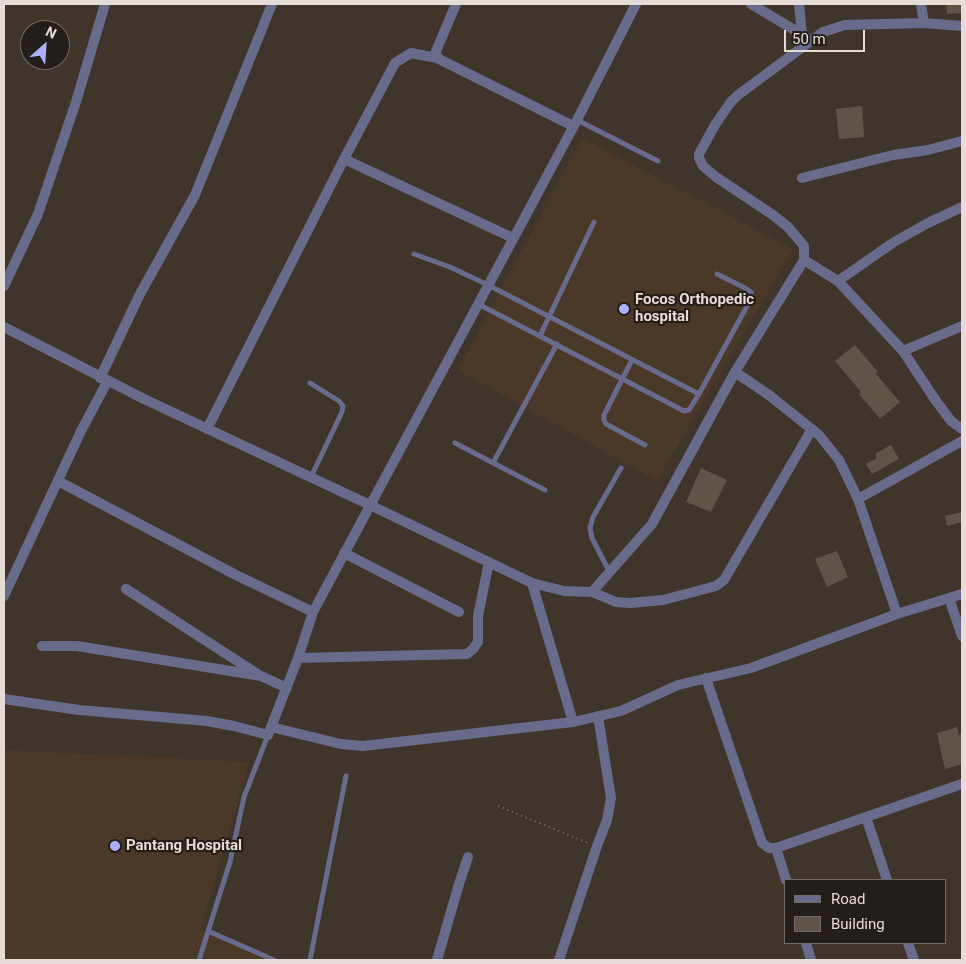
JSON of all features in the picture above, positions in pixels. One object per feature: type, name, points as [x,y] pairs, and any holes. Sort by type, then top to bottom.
[{"type":"street","points":[[4,286],[38,214],[76,102],[105,4]]},
{"type":"street","points":[[4,596],[104,380],[140,294],[195,195],[272,4]]},
{"type":"street","points":[[437,58],[436,52],[456,4]]},
{"type":"street","points":[[270,731],[298,658],[312,612],[575,123],[636,4]]},
{"type":"street","points":[[751,4],[813,41]]},
{"type":"street","points":[[799,4],[802,35]]},
{"type":"street","points":[[921,4],[924,24]]},
{"type":"street","points":[[592,592],[652,524],[735,372],[804,260],[804,246],[788,227],[703,166],[699,154],[715,125],[738,95],[823,32],[845,25],[924,24],[962,26]]},
{"type":"street","points":[[207,429],[344,159],[395,63],[411,52],[437,58],[575,123]]},
{"type":"street","points":[[802,178],[962,141]]},
{"type":"street","points":[[344,159],[513,238]]},
{"type":"street","points":[[838,281],[894,242],[962,207]]},
{"type":"street","points":[[804,260],[838,281],[903,352],[934,398],[952,421],[962,429]]},
{"type":"street","points":[[903,352],[962,326]]},
{"type":"street","points":[[4,327],[104,380],[532,583],[564,591],[592,592],[616,602],[663,600],[716,586],[724,580],[812,429]]},
{"type":"street","points":[[735,372],[769,395],[812,429],[819,435],[838,460],[858,499],[897,614]]},
{"type":"street","points":[[858,499],[962,441]]},
{"type":"street","points":[[58,481],[236,575],[312,612]]},
{"type":"street","points":[[344,553],[459,612]]},
{"type":"street","points":[[298,658],[467,654],[478,642],[478,616],[489,562]]},
{"type":"street","points":[[532,583],[573,722]]},
{"type":"street","points":[[126,589],[262,676],[287,688]]},
{"type":"street","points":[[4,699],[97,712],[206,721],[364,746],[573,722],[598,716],[621,710],[678,685],[751,668],[897,614],[962,594]]},
{"type":"street","points":[[950,598],[962,636]]},
{"type":"street","points":[[42,646],[77,646],[262,676]]},
{"type":"street","points":[[706,678],[762,843],[769,848],[776,848],[962,784]]},
{"type":"street","points":[[560,960],[607,820],[611,798],[598,716]]},
{"type":"street","points":[[866,818],[887,879]]},
{"type":"street","points":[[776,848],[786,879]]},
{"type":"street","points":[[437,960],[468,857]]},
{"type":"street","points":[[806,944],[812,960]]},
{"type":"street","points":[[908,944],[914,960]]},
{"type":"lane","points":[[575,123],[658,161]]},
{"type":"lane","points":[[540,336],[594,222]]},
{"type":"lane","points":[[414,254],[450,267],[488,285],[699,394]]},
{"type":"lane","points":[[478,304],[684,411],[689,410],[699,394],[752,297],[751,292],[745,288],[717,274]]},
{"type":"lane","points":[[493,462],[556,344]]},
{"type":"lane","points":[[632,360],[604,415],[604,420],[606,424],[645,445]]},
{"type":"lane","points":[[310,383],[343,406],[342,412],[311,477]]},
{"type":"lane","points":[[455,443],[545,490]]},
{"type":"lane","points":[[610,572],[592,538],[590,528],[593,517],[621,468]]},
{"type":"lane","points":[[199,960],[230,862],[244,797],[270,731]]},
{"type":"lane","points":[[310,960],[346,776]]},
{"type":"lane","points":[[208,931],[274,960]]},
{"type":"path","points":[[498,806],[597,846]]},
{"type":"shaded area","name":"Focos Orthopedic hospital","points":[[582,138],[793,249],[657,481],[458,370]]},
{"type":"shaded area","name":"Pantang Hospital","points":[[4,750],[249,762],[201,929],[272,960],[4,960]]},
{"type":"building","points":[[946,4],[962,4],[962,13],[947,14]]},
{"type":"building","points":[[862,106],[864,137],[839,139],[836,109]]},
{"type":"building","points":[[855,345],[900,402],[880,419],[859,394],[861,392],[835,361]]},
{"type":"building","points":[[891,445],[899,459],[872,474],[866,464],[876,459],[876,453]]},
{"type":"building","points":[[701,468],[727,480],[711,512],[686,502]]},
{"type":"building","points":[[962,512],[962,522],[947,526],[945,516]]},
{"type":"building","points":[[837,551],[848,577],[827,587],[815,559]]},
{"type":"building","points":[[957,727],[959,735],[962,734],[962,764],[945,769],[937,733]]},
{"type":"place","name":"Focos Orthopedic hospital","points":[[624,309]]},
{"type":"place","name":"Pantang Hospital","points":[[115,846]]}]
